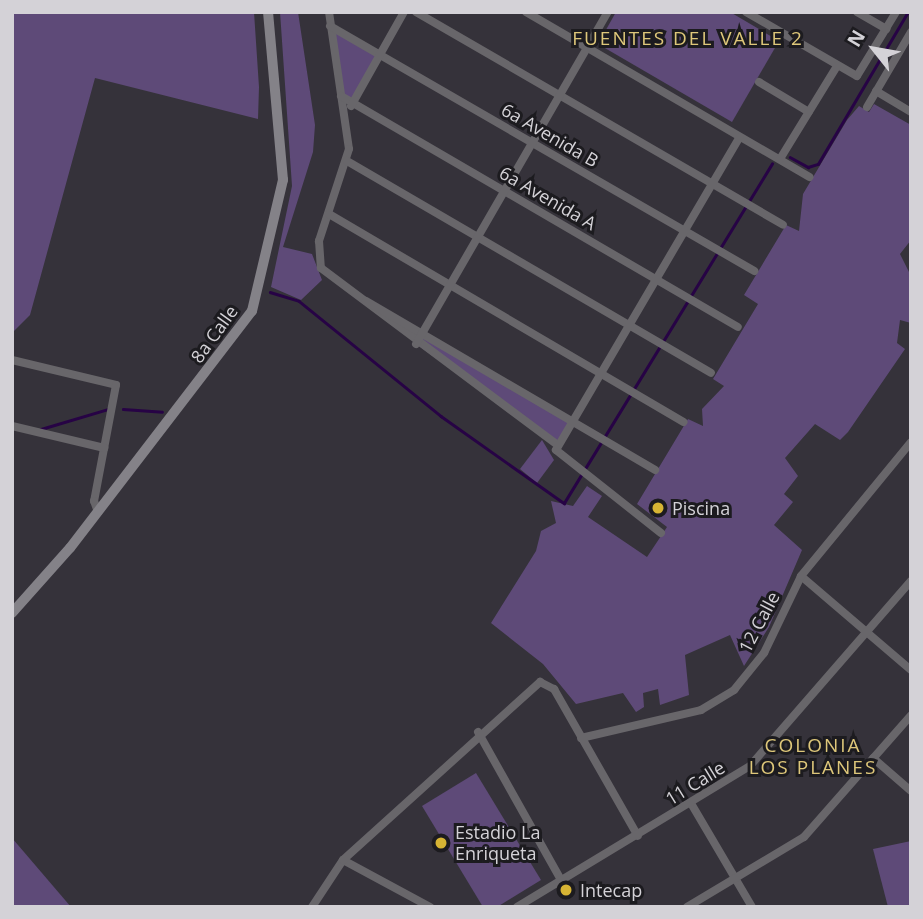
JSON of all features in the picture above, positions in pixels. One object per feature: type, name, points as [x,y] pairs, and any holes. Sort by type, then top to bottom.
[{"type":"main road","name":"8a Calle","points":[[12,613],[98,512],[236,337],[258,296],[283,180],[268,12]]},
{"type":"street","points":[[329,12],[346,114],[347,161],[317,254],[333,282],[558,445]]},
{"type":"street","points":[[346,114],[404,12]]},
{"type":"street","points":[[416,12],[783,225]]},
{"type":"street","points":[[526,12],[810,177]]},
{"type":"street","points":[[416,344],[608,12]]},
{"type":"street","points":[[746,12],[857,76],[896,12]]},
{"type":"street","points":[[857,12],[886,29]]},
{"type":"street","name":"6a Avenida B","points":[[330,26],[754,271]]},
{"type":"street","points":[[867,107],[907,47],[911,32]]},
{"type":"street","points":[[780,159],[837,66]]},
{"type":"street","points":[[759,82],[809,112]]},
{"type":"street","points":[[876,91],[911,112]]},
{"type":"street","name":"6a Avenida A","points":[[341,96],[738,327]]},
{"type":"street","points":[[661,533],[559,456],[558,445],[740,137]]},
{"type":"street","points":[[347,161],[711,373]]},
{"type":"street","points":[[329,214],[683,422]]},
{"type":"street","points":[[333,282],[655,470]]},
{"type":"street","points":[[12,360],[114,382],[117,398],[94,501],[98,512]]},
{"type":"street","points":[[12,426],[104,448]]},
{"type":"street","name":"12 Calle","points":[[581,738],[701,710],[734,690],[764,653],[801,576],[911,442]]},
{"type":"street","points":[[801,576],[911,670]]},
{"type":"street","name":"11 Calle","points":[[517,907],[692,805],[750,766],[911,581]]},
{"type":"street","points":[[312,907],[343,860],[478,733],[538,682],[554,689],[638,836]]},
{"type":"street","points":[[687,907],[804,837],[911,715]]},
{"type":"street","points":[[478,733],[561,880]]},
{"type":"street","points":[[873,758],[911,791]]},
{"type":"street","points":[[692,805],[752,907]]},
{"type":"street","points":[[343,860],[430,907]]},
{"type":"shaded area","points":[[12,12],[254,12],[259,87],[258,119],[95,78],[30,315],[14,331]]},
{"type":"shaded area","points":[[280,12],[298,12],[315,125],[313,152],[283,247],[312,254],[322,280],[301,300],[271,287],[292,186]]},
{"type":"shaded area","points":[[616,12],[730,12],[779,41],[732,122],[598,44]]},
{"type":"shaded area","points":[[330,26],[379,55],[352,103],[341,96]]},
{"type":"shaded area","points":[[874,104],[911,125],[911,240],[900,254],[911,276],[911,323],[900,320],[897,343],[905,349],[848,432],[840,440],[815,424],[785,458],[798,476],[784,494],[793,502],[774,525],[802,550],[769,627],[744,666],[730,635],[685,655],[689,695],[660,705],[658,689],[643,693],[644,707],[636,712],[623,693],[576,704],[543,664],[491,623],[536,551],[541,531],[556,523],[551,501],[573,506],[587,486],[602,496],[588,517],[647,557],[667,527],[637,504],[688,419],[703,426],[702,409],[724,386],[713,379],[758,304],[744,295],[786,225],[799,231],[803,194],[847,120],[859,106],[869,112]]},
{"type":"shaded area","points":[[422,333],[573,420],[558,445],[416,344]]},
{"type":"shaded area","points":[[542,440],[554,460],[537,483],[520,469]]},
{"type":"shaded area","name":"Piscina","points":[[656,500],[662,500],[667,508],[665,514],[656,516],[651,511],[651,505]]},
{"type":"shaded area","points":[[476,773],[541,880],[497,907],[483,907],[422,806]]},
{"type":"shaded area","points":[[12,838],[71,907],[12,907]]},
{"type":"shaded area","points":[[911,841],[911,907],[888,907],[873,849]]},
{"type":"waterway","points":[[790,157],[808,167],[818,164],[908,12]]},
{"type":"waterway","points":[[270,292],[299,301],[441,416],[564,503],[772,164]]},
{"type":"waterway","points":[[41,429],[108,409]]},
{"type":"waterway","points":[[123,409],[162,412]]},
{"type":"place","name":"Piscina","points":[[658,508]]},
{"type":"place","name":"Estadio La Enriqueta","points":[[441,843]]},
{"type":"place","name":"Intecap","points":[[566,890]]},
{"type":"district","name":"FUENTES DEL VALLE 2","points":[[688,39]]},
{"type":"district","name":"COLONIA LOS PLANES","points":[[813,757]]}]
